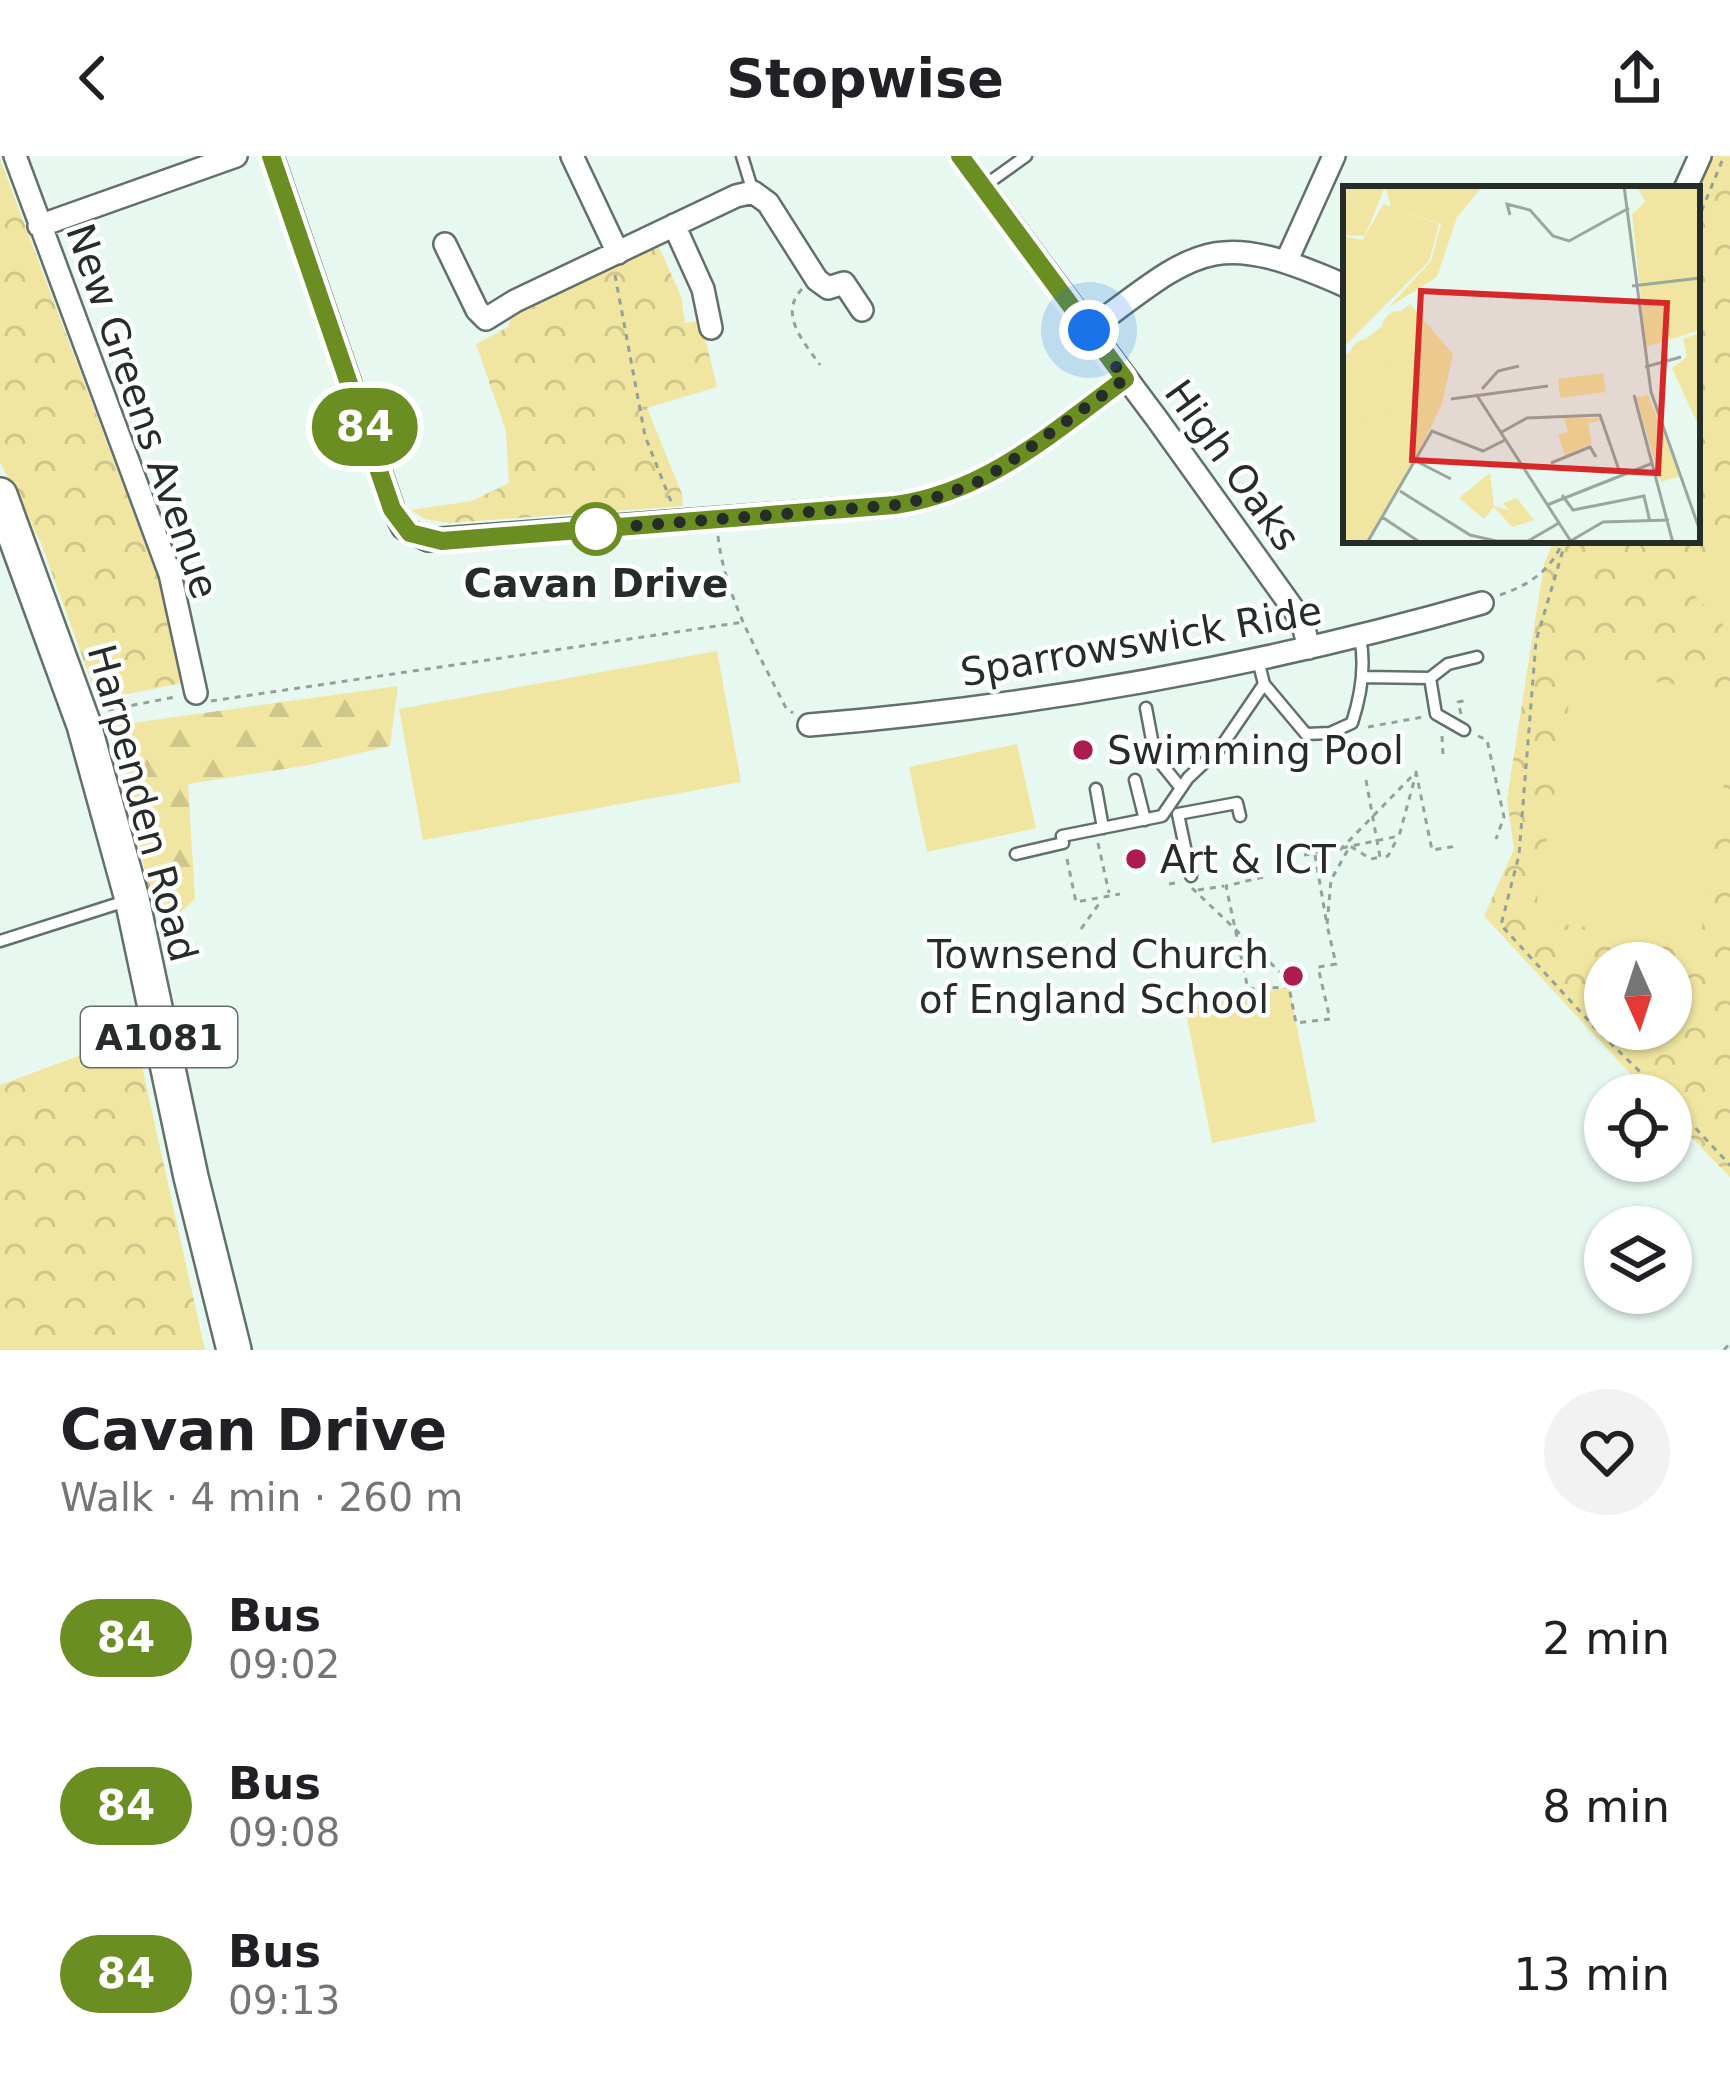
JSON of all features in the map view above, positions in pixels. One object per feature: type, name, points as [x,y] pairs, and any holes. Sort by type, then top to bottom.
[{"type":"main road","name":"Harpenden Road","points":[[0,495],[19,559],[84,724],[132,899],[190,1177],[234,1350]]},
{"type":"street","name":"New Greens Avenue","points":[[15,156],[170,574],[196,693]]},
{"type":"street","points":[[40,226],[236,156]]},
{"type":"street","points":[[272,156],[392,509],[403,528],[417,538],[442,541],[895,505],[941,496],[982,480],[1125,379]]},
{"type":"street","points":[[572,156],[615,255]]},
{"type":"street","name":"High Oaks","points":[[960,156],[1302,621],[1309,648]]},
{"type":"street","points":[[1287,260],[1334,156]]},
{"type":"street","points":[[1686,186],[1700,156]]},
{"type":"street","points":[[445,244],[486,319],[515,301],[753,191],[768,203],[817,280],[827,288],[844,283],[862,310]]},
{"type":"street","points":[[674,225],[703,289],[711,328]]},
{"type":"street","points":[[1089,330],[1196,256],[1238,250],[1287,260],[1343,285]]},
{"type":"street","name":"Sparrowswick Ride","points":[[809,725],[1039,700],[1360,638],[1482,602]]},
{"type":"lane","points":[[742,156],[753,191]]},
{"type":"lane","points":[[984,186],[1026,156]]},
{"type":"lane","points":[[1258,658],[1264,684],[1306,734],[1330,733],[1352,723],[1362,677],[1360,638]]},
{"type":"lane","points":[[1362,677],[1430,677],[1448,664],[1477,657]]},
{"type":"lane","points":[[1430,677],[1436,714],[1464,730]]},
{"type":"lane","points":[[1191,876],[1173,810],[1181,788],[1221,747],[1264,684]]},
{"type":"lane","points":[[1146,708],[1155,756],[1181,788]]},
{"type":"lane","points":[[1135,779],[1144,820]]},
{"type":"lane","points":[[1096,789],[1103,828]]},
{"type":"lane","points":[[1016,854],[1063,843],[1062,836],[1173,810],[1237,802],[1240,817]]},
{"type":"lane","points":[[0,941],[132,899]]},
{"type":"path","points":[[1700,215],[1724,156]]},
{"type":"path","points":[[615,255],[645,436],[679,522]]},
{"type":"path","points":[[817,280],[796,292],[793,318],[797,334],[820,365]]},
{"type":"path","points":[[716,519],[719,550],[744,622],[786,709],[809,725]]},
{"type":"path","points":[[1482,602],[1526,585],[1554,564],[1564,543]]},
{"type":"path","points":[[1564,543],[1536,641],[1519,855],[1501,925],[1642,1074]]},
{"type":"path","points":[[99,712],[196,693],[207,702],[744,622]]},
{"type":"path","points":[[1464,730],[1486,740],[1504,817],[1496,839]]},
{"type":"path","points":[[1230,755],[1239,740]]},
{"type":"path","points":[[1341,848],[1416,772]]},
{"type":"path","points":[[1350,846],[1371,859],[1388,856],[1399,836],[1416,772]]},
{"type":"path","points":[[1416,772],[1432,850],[1457,846]]},
{"type":"path","points":[[1366,780],[1380,857]]},
{"type":"path","points":[[1109,896],[1096,836],[1063,843],[1076,902],[1102,899],[1120,894]]},
{"type":"path","points":[[1304,855],[1399,836]]},
{"type":"path","points":[[1328,925],[1331,880],[1350,846]]},
{"type":"path","points":[[1169,884],[1184,881],[1280,972],[1289,987],[1296,1023],[1330,1019],[1318,967],[1336,964],[1315,853]]},
{"type":"path","points":[[1195,891],[1263,877]]},
{"type":"path","points":[[1226,886],[1248,989],[1289,987]]},
{"type":"path","points":[[1081,929],[1102,899]]},
{"type":"path","points":[[1692,1124],[1730,1165]]},
{"type":"path","points":[[1724,1350],[1730,1343]]},
{"type":"green space","points":[[1709,156],[1730,156],[1730,1177],[1692,1138],[1692,1074],[1631,1074],[1608,1050],[1692,1050],[1692,942],[1584,942],[1584,1024],[1484,916],[1514,849],[1507,799],[1544,564],[1553,543],[1700,543],[1700,186],[1695,186]]},
{"type":"green space","points":[[0,159],[158,578],[182,683],[98,700],[41,543],[0,462]]},
{"type":"green space","points":[[657,243],[681,296],[685,323],[701,321],[717,387],[647,408],[683,506],[449,523],[425,519],[411,510],[472,501],[509,483],[506,431],[476,344],[508,327],[515,308]]},
{"type":"green space","points":[[1730,535],[1730,632],[1682,583]]},
{"type":"green space","points":[[717,651],[741,782],[423,840],[399,709]]},
{"type":"green space","points":[[1574,672],[1730,691],[1730,743],[1700,940],[1534,921]]},
{"type":"green space","points":[[398,686],[390,746],[309,765],[188,784],[195,899],[169,922],[151,906],[118,725]]},
{"type":"green space","points":[[1017,744],[1036,828],[927,852],[909,767]]},
{"type":"green space","points":[[1289,987],[1316,1122],[1212,1143],[1185,1008]]},
{"type":"green space","points":[[135,1035],[205,1350],[0,1350],[0,1085]]},
{"type":"bus line","name":"84","points":[[271,156],[392,509],[403,528],[417,538],[442,541],[917,502],[982,480],[1125,379],[960,156]]},
{"type":"place","name":"Cavan Drive","points":[[596,529]]},
{"type":"place","name":"Swimming Pool","points":[[1083,750]]},
{"type":"place","name":"Art & ICT","points":[[1136,859]]},
{"type":"place","name":"Townsend Church of England School","points":[[1293,976]]},
{"type":"route","points":[[596,529],[584,530],[895,505],[961,490],[1010,462],[1125,379],[1089,330]]}]
